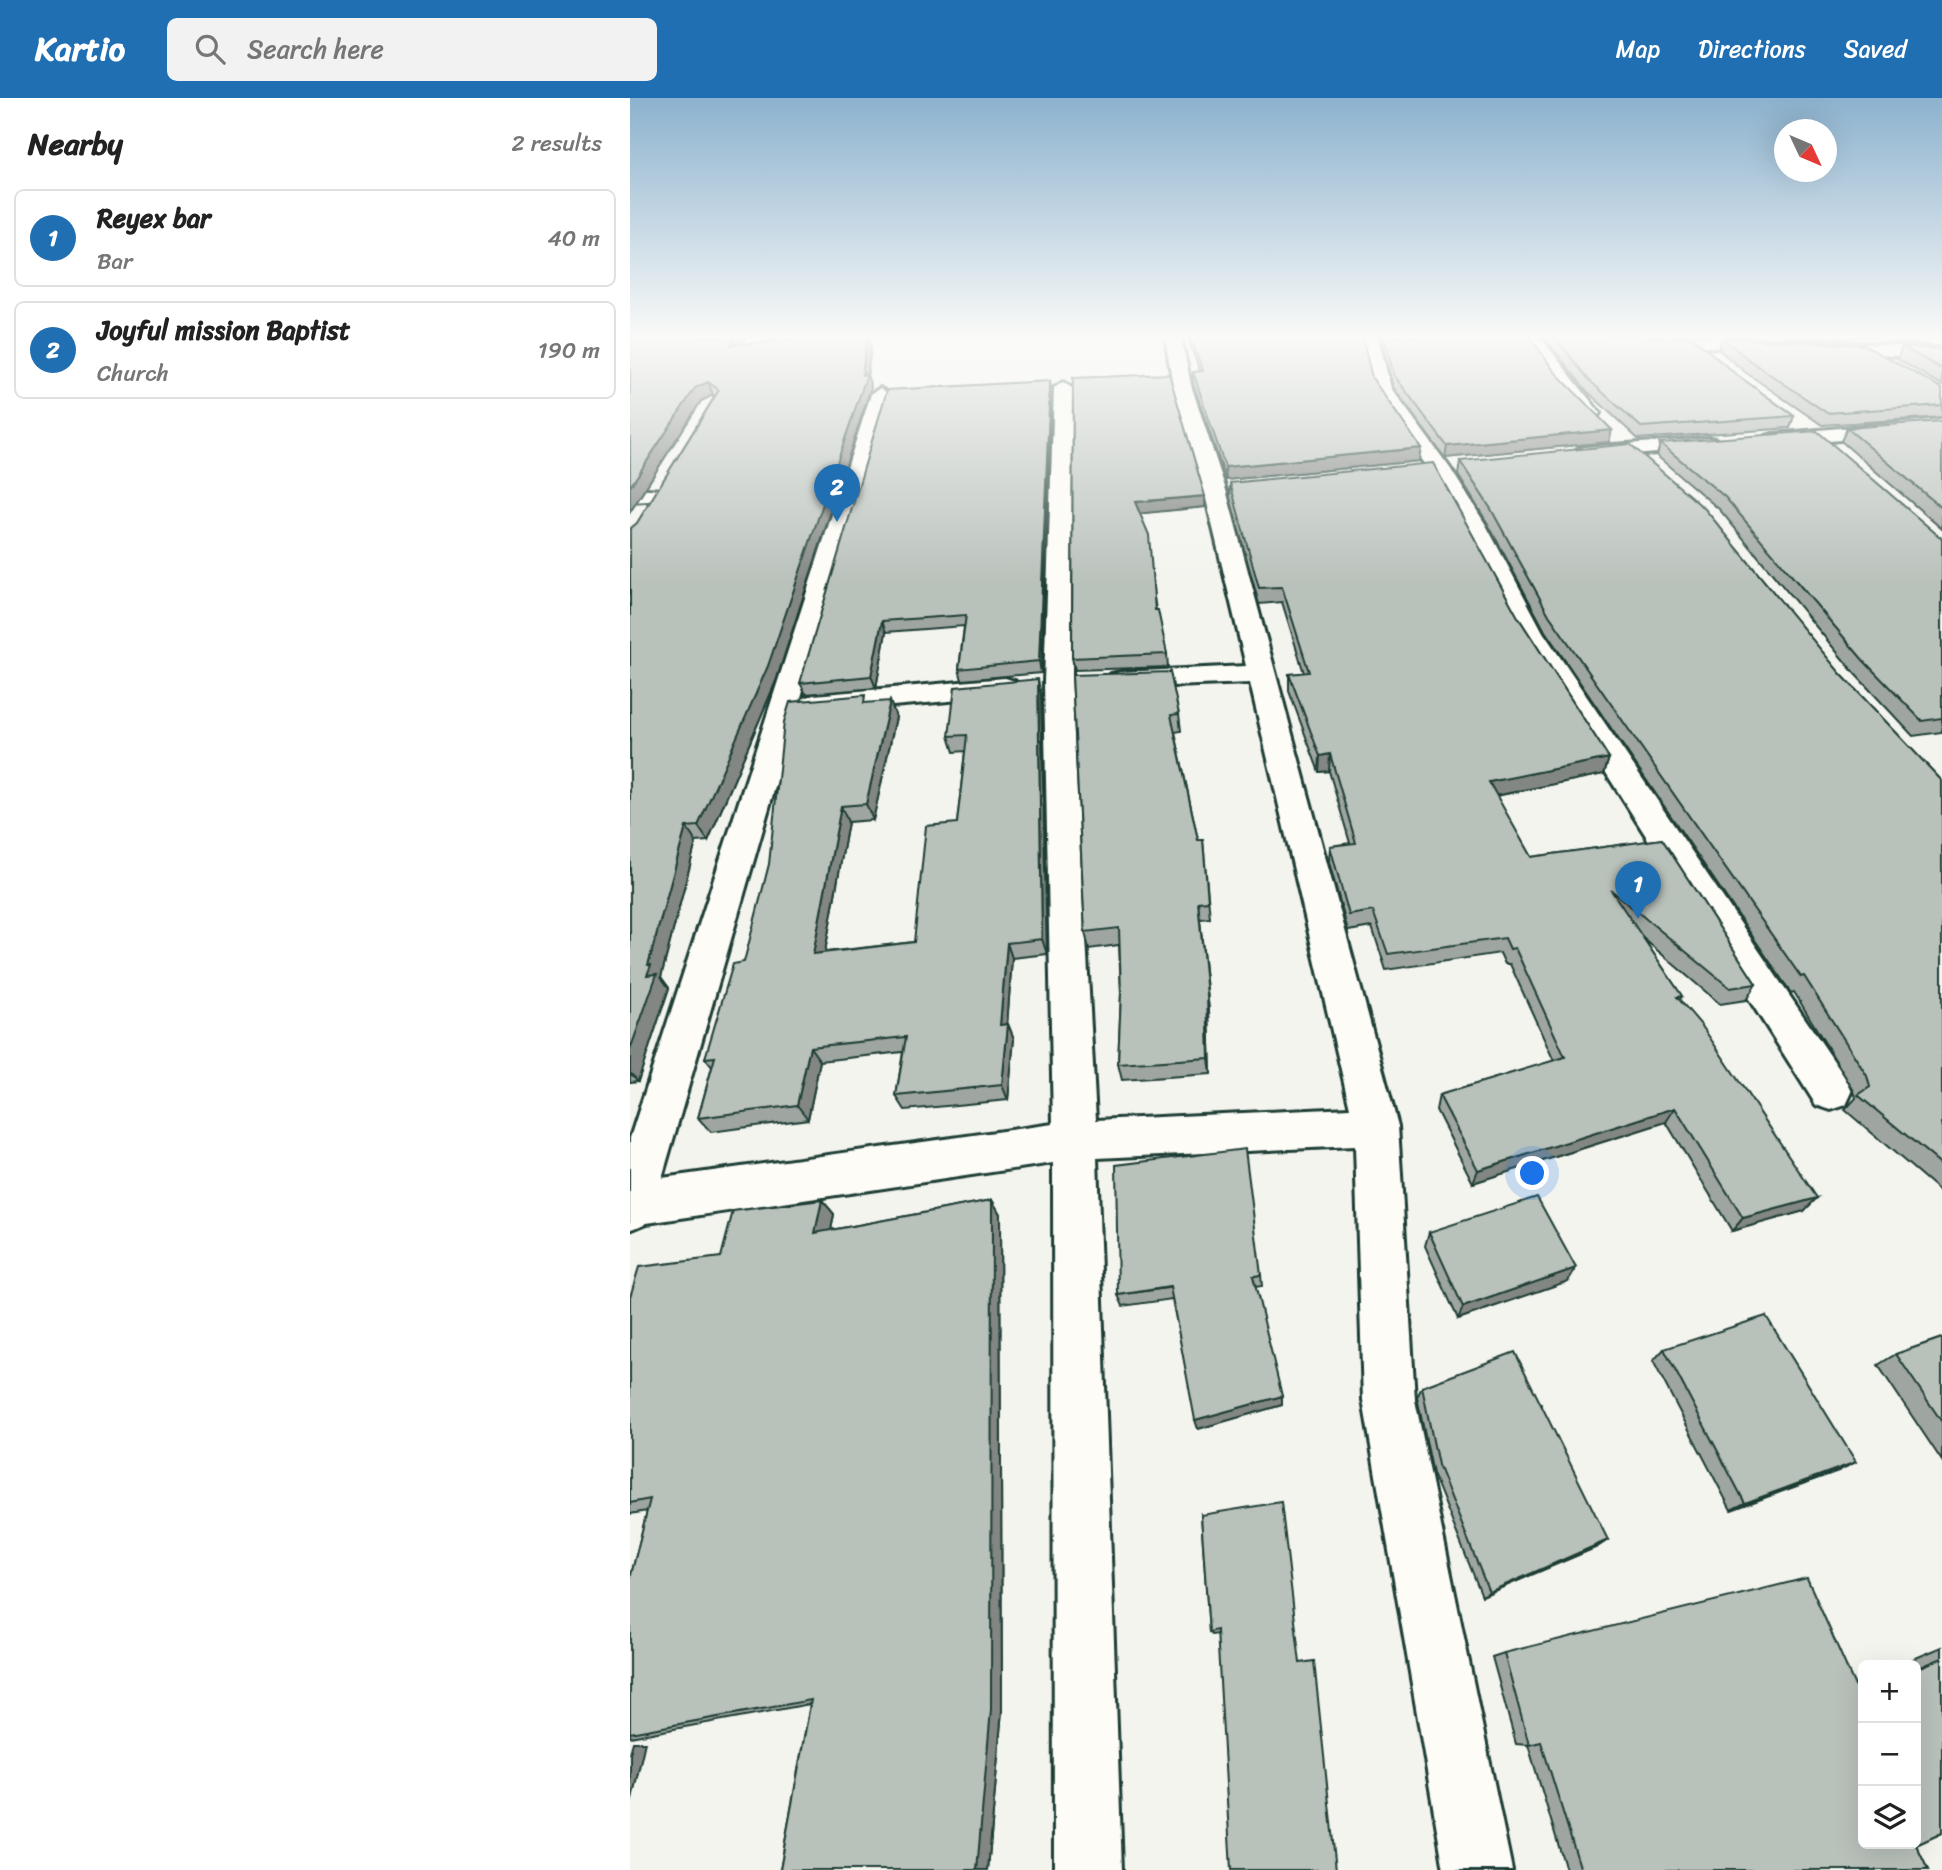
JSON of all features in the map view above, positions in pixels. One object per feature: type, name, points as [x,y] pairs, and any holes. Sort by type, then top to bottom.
[{"type":"street","points":[[872,420],[631,1206],[1075,1139],[1376,1126]]},
{"type":"street","points":[[1065,420],[1081,681],[1075,1139],[1088,1870]]},
{"type":"street","points":[[1197,420],[1228,489],[1261,674],[1376,1126],[1389,1401],[1478,1870]]},
{"type":"street","points":[[1405,420],[1439,468],[1474,525],[1531,632],[1831,1091]]},
{"type":"street","points":[[1601,420],[1659,471]]},
{"type":"street","points":[[1796,420],[1840,454]]},
{"type":"street","points":[[1753,441],[1942,425]]},
{"type":"street","points":[[1561,456],[1615,434],[1726,443]]},
{"type":"street","points":[[643,515],[670,472]]},
{"type":"street","points":[[630,495],[656,495]]},
{"type":"street","points":[[784,707],[1081,681],[1261,674]]},
{"type":"building","points":[[630,420],[674,420],[630,487]]},
{"type":"building","points":[[701,420],[852,420],[768,666],[698,826],[686,827],[648,965],[651,965],[647,975],[657,974],[630,1050],[630,529],[637,523]]},
{"type":"building","points":[[878,420],[1048,420],[1039,661],[959,669],[966,615],[882,621],[871,676],[800,683]]},
{"type":"building","points":[[1073,420],[1182,420],[1205,496],[1135,502],[1149,535],[1155,610],[1158,610],[1167,654],[1072,658]]},
{"type":"building","points":[[1209,420],[1401,420],[1421,448],[1225,467]]},
{"type":"building","points":[[1427,420],[1602,420],[1612,430],[1447,446]]},
{"type":"building","points":[[1633,420],[1743,420],[1641,427]]},
{"type":"building","points":[[1942,421],[1942,508],[1847,428]]},
{"type":"building","points":[[1817,431],[1942,538],[1942,718],[1922,721],[1863,660],[1725,497],[1660,443]]},
{"type":"building","points":[[1630,444],[1705,509],[1840,673],[1942,781],[1942,1165],[1858,1095],[1870,1087],[1867,1076],[1804,976],[1801,977],[1549,615],[1491,509],[1460,461]]},
{"type":"building","points":[[1433,463],[1518,617],[1609,758],[1489,782],[1531,857],[1662,839],[1756,984],[1730,988],[1611,890],[1682,996],[1677,997],[1702,1026],[1817,1198],[1743,1218],[1675,1108],[1478,1170],[1439,1095],[1565,1057],[1515,948],[1510,949],[1505,938],[1388,954],[1373,911],[1349,915],[1330,846],[1356,843],[1330,754],[1320,756],[1289,674],[1309,672],[1282,587],[1259,588],[1230,483]]},
{"type":"building","points":[[1170,672],[1179,714],[1171,715],[1198,840],[1203,840],[1208,901],[1198,902],[1207,995],[1209,1058],[1118,1064],[1121,993],[1119,928],[1085,932],[1072,675]]},
{"type":"building","points":[[1038,679],[1042,939],[1007,943],[1000,1025],[1008,1024],[1002,1085],[896,1096],[906,1037],[810,1047],[797,1105],[698,1118],[715,1057],[705,1058],[733,964],[744,962],[769,864],[784,722],[790,702],[865,695],[864,703],[890,701],[866,804],[841,806],[813,954],[914,942],[926,826],[957,823],[967,735],[949,736],[955,687]]},
{"type":"building","points":[[1245,1149],[1261,1275],[1253,1276],[1282,1396],[1195,1420],[1170,1287],[1118,1295],[1116,1165]]},
{"type":"building","points":[[1537,1197],[1576,1268],[1463,1307],[1429,1232]]},
{"type":"building","points":[[822,1200],[815,1233],[992,1200],[991,1709],[977,1870],[780,1870],[811,1700],[630,1733],[630,1579],[650,1499],[630,1503],[630,1297],[639,1267],[721,1257],[733,1211]]},
{"type":"building","points":[[1766,1316],[1856,1462],[1745,1503],[1664,1349]]},
{"type":"building","points":[[1942,1338],[1942,1422],[1896,1354]]},
{"type":"building","points":[[1515,1352],[1608,1540],[1489,1592],[1438,1465],[1422,1387]]},
{"type":"building","points":[[1281,1502],[1300,1663],[1314,1661],[1336,1870],[1231,1870],[1217,1630],[1209,1632],[1201,1515]]},
{"type":"building","points":[[1807,1578],[1858,1693],[1858,1849],[1918,1849],[1928,1870],[1581,1870],[1541,1742],[1529,1745],[1504,1653]]},
{"type":"building","points":[[1942,1658],[1942,1833],[1921,1843],[1921,1667]]},
{"type":"place","name":"Joyful mission Baptist","points":[[837,522]]},
{"type":"place","name":"Reyex bar","points":[[1638,919]]}]
